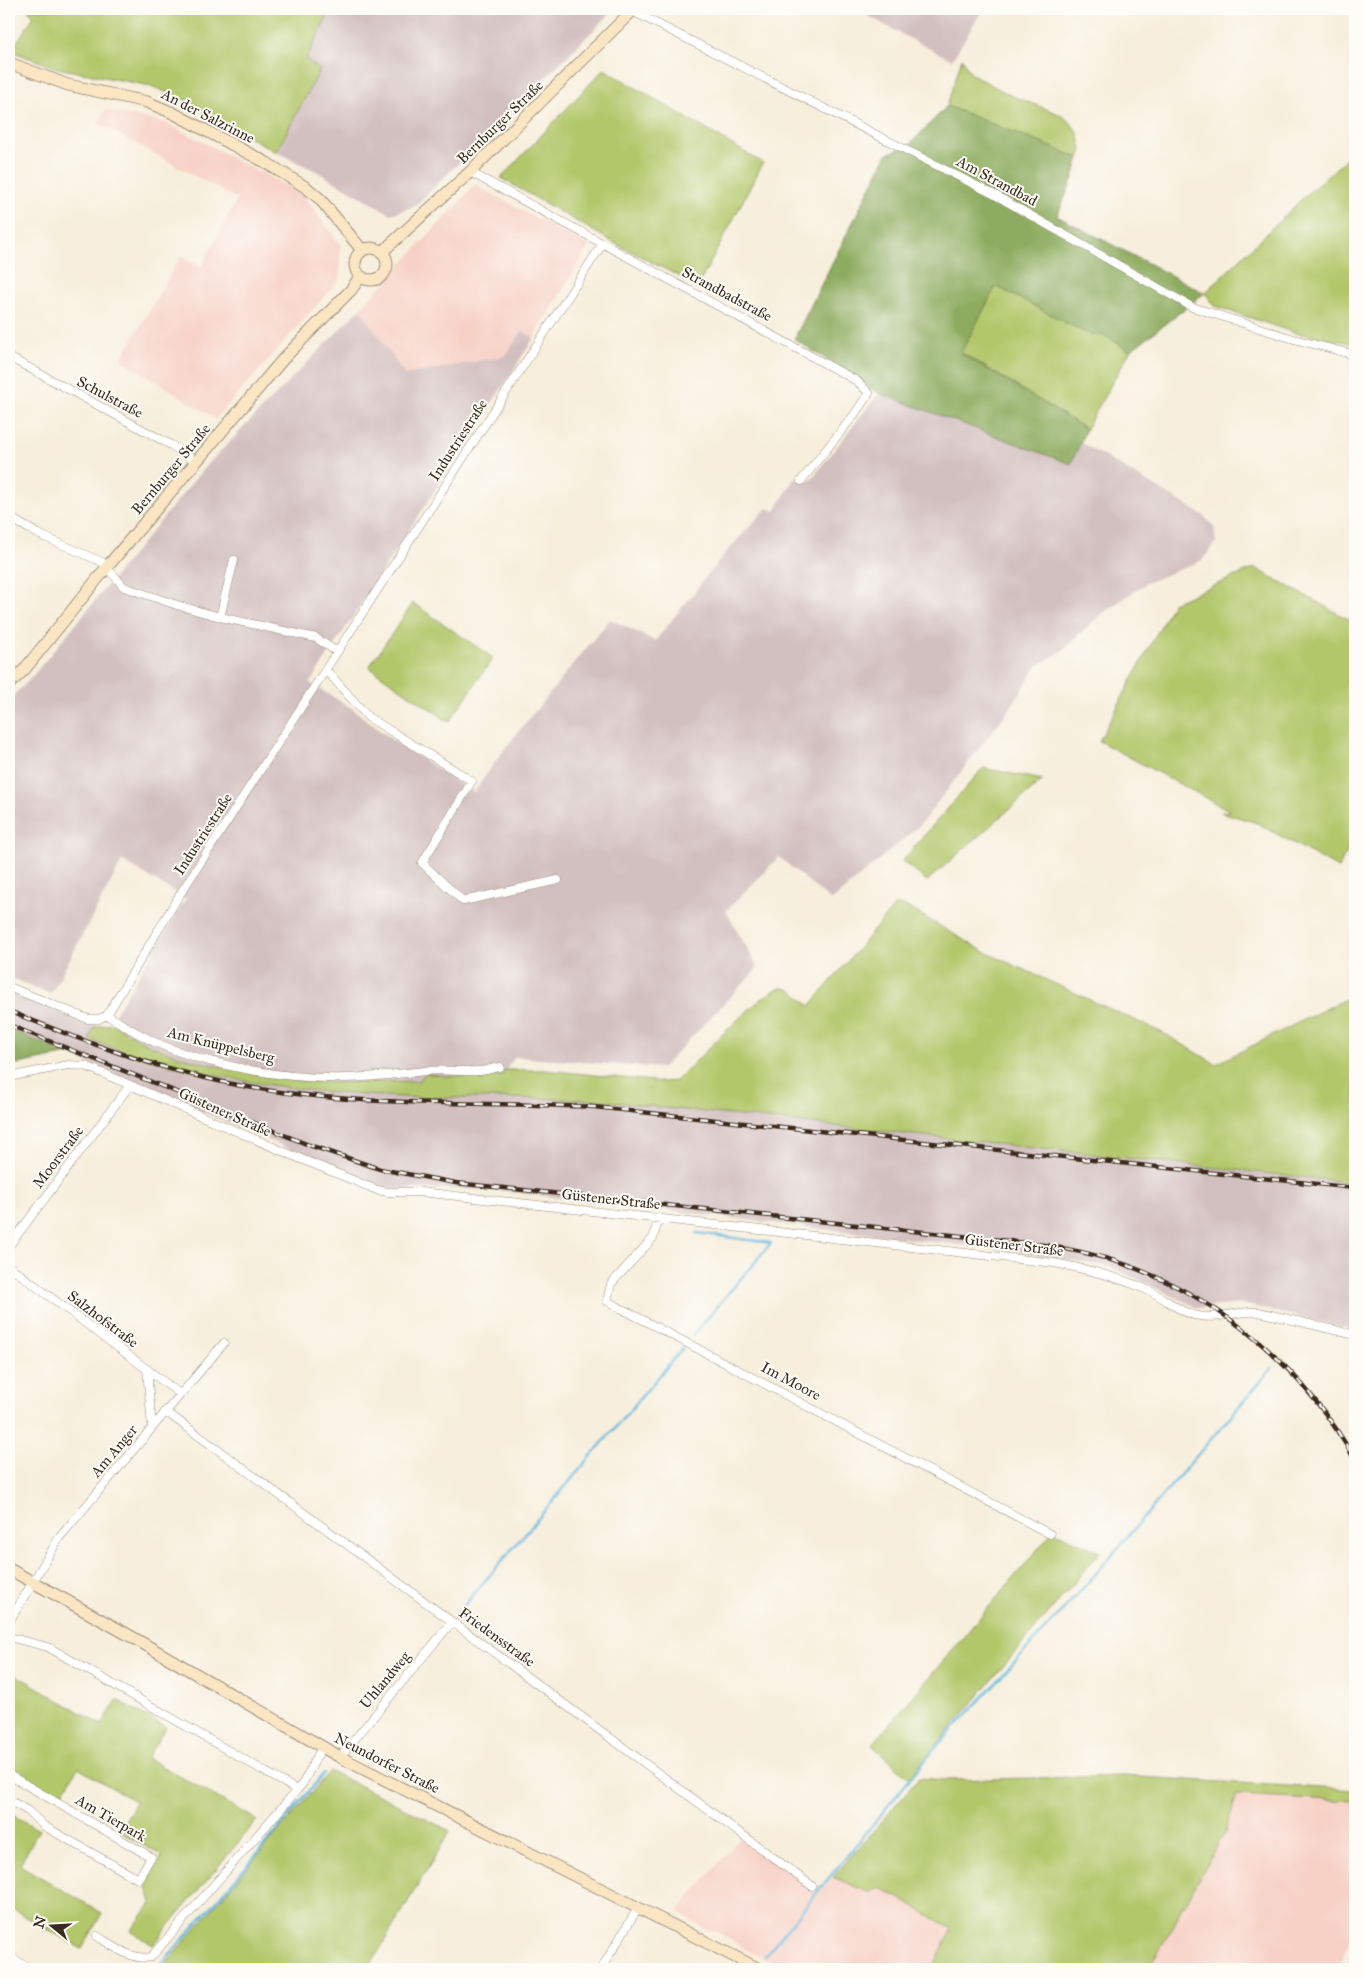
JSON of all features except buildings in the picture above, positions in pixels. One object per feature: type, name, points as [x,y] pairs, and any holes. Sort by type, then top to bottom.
[{"type":"main road","name":"Bernburger Straße","points":[[382,252],[470,172],[633,10]]},
{"type":"main road","name":"An der Salzrinne","points":[[9,63],[68,84],[147,102],[173,113],[265,162],[307,188],[320,198],[362,250]]},
{"type":"main road","points":[[374,248],[382,252],[387,266],[382,276],[369,280],[357,273],[354,263],[362,250],[374,248]]},
{"type":"main road","name":"Bernburger Straße","points":[[9,684],[24,670],[107,567],[284,358],[352,290],[360,276]]},
{"type":"main road","name":"Neundorfer Straße","points":[[9,1569],[125,1633],[340,1757],[759,1969]]},
{"type":"street","name":"Am Strandbad","points":[[633,10],[995,195],[1192,307],[1294,339],[1355,355]]},
{"type":"street","name":"Strandbadstraße","points":[[470,172],[857,381],[869,393],[854,415],[801,481]]},
{"type":"street","name":"Industriestraße","points":[[108,1014],[182,891],[603,243]]},
{"type":"street","name":"Schulstraße","points":[[9,357],[171,444],[190,457],[195,464]]},
{"type":"street","points":[[9,517],[38,534],[102,562],[124,587],[220,617],[316,638],[337,652]]},
{"type":"street","points":[[220,617],[234,560]]},
{"type":"street","points":[[326,670],[368,717],[472,781],[422,863],[463,901],[558,880]]},
{"type":"street","points":[[9,987],[88,1019],[100,1019],[108,1014]]},
{"type":"street","name":"Am Knüppelsberg","points":[[108,1014],[129,1029],[157,1043],[192,1055],[242,1068],[290,1076],[344,1078],[426,1071],[479,1071],[500,1067]]},
{"type":"street","name":"Güstener Straße","points":[[9,1077],[68,1066],[86,1066],[377,1190],[421,1192],[660,1218],[1072,1266],[1119,1278],[1151,1292],[1192,1315],[1207,1318],[1245,1311],[1259,1312],[1355,1335]]},
{"type":"street","name":"Moorstraße","points":[[9,1246],[130,1085]]},
{"type":"street","name":"Im Moore","points":[[660,1218],[652,1238],[611,1284],[607,1301],[1050,1534]]},
{"type":"street","name":"Salzhofstraße","points":[[9,1266],[180,1394]]},
{"type":"street","name":"Am Anger","points":[[32,1582],[59,1538],[224,1343]]},
{"type":"street","points":[[147,1369],[152,1427]]},
{"type":"street","name":"Friedensstraße","points":[[165,1411],[812,1886]]},
{"type":"street","points":[[9,1622],[32,1582]]},
{"type":"street","name":"Uhlandweg","points":[[340,1757],[452,1622]]},
{"type":"street","points":[[9,1636],[48,1647],[297,1790]]},
{"type":"street","points":[[97,1936],[119,1950],[142,1959],[151,1957],[303,1783],[322,1747]]},
{"type":"street","name":"Am Tierpark","points":[[9,1775],[150,1857],[138,1879],[44,1826],[28,1811],[9,1800]]},
{"type":"street","points":[[601,1969],[638,1908]]},
{"type":"street","points":[[9,1956],[30,1969]]},
{"type":"shaded area","points":[[331,9],[615,9],[415,206],[391,214],[316,171],[276,152],[320,70],[306,59]]},
{"type":"shaded area","points":[[856,9],[983,9],[952,60]]},
{"type":"shaded area","points":[[106,110],[166,123],[302,194],[340,244],[340,279],[216,419],[121,359],[181,256],[201,267],[237,199],[98,123]]},
{"type":"shaded area","points":[[475,185],[589,246],[534,338],[522,331],[505,356],[405,375],[360,309]]},
{"type":"shaded area","points":[[360,309],[405,375],[505,356],[522,331],[534,338],[310,683],[353,709],[388,737],[474,792],[506,747],[610,619],[655,641],[728,550],[767,508],[775,511],[794,479],[810,481],[879,393],[1070,464],[1080,442],[1203,515],[1214,527],[1216,543],[1201,561],[1146,583],[1100,615],[1062,651],[1037,666],[1011,707],[920,825],[831,901],[779,857],[726,911],[758,968],[662,1068],[515,1057],[501,1076],[444,1076],[427,1073],[419,1081],[344,1082],[292,1080],[191,1060],[155,1046],[114,1024],[116,1012],[186,899],[122,861],[51,994],[9,977],[9,700],[31,678],[205,467]]},
{"type":"shaded area","points":[[9,992],[95,1026],[89,1039],[161,1063],[231,1079],[293,1088],[385,1096],[536,1097],[594,1100],[1355,1183],[1355,1330],[1242,1304],[1198,1308],[1112,1267],[1003,1250],[494,1190],[381,1188],[9,1029]]},
{"type":"shaded area","points":[[1237,1795],[1355,1801],[1355,1928],[1339,1969],[1149,1969],[1225,1832]]},
{"type":"shaded area","points":[[741,1837],[818,1894],[833,1877],[869,1893],[880,1887],[952,1929],[932,1969],[785,1969],[745,1949],[724,1935],[702,1927],[678,1911]]},
{"type":"green space","points":[[27,9],[331,9],[306,59],[320,70],[276,152],[183,99],[151,86],[56,68],[11,51],[34,16]]},
{"type":"green space","points":[[962,58],[970,73],[1010,95],[1059,114],[1070,122],[1078,133],[1082,150],[1079,158],[947,106]]},
{"type":"green space","points":[[604,69],[763,163],[698,286],[616,244],[501,178]]},
{"type":"green space","points":[[947,106],[1079,158],[1057,216],[1205,293],[1130,351],[1106,336],[1086,333],[996,286],[961,353],[1086,429],[1071,464],[879,393],[794,339],[887,154],[909,145]]},
{"type":"green space","points":[[1355,151],[1355,344],[1295,333],[1215,306],[1205,293],[1302,199]]},
{"type":"green space","points":[[996,286],[1086,333],[1106,336],[1130,351],[1086,429],[961,352]]},
{"type":"green space","points":[[1255,568],[1355,623],[1355,837],[1338,868],[1257,823],[1221,812],[1230,811],[1099,741],[1173,603]]},
{"type":"green space","points":[[413,603],[493,658],[449,722],[369,667]]},
{"type":"green space","points":[[983,768],[1043,780],[927,881],[902,861]]},
{"type":"green space","points":[[896,904],[909,908],[983,951],[1165,1034],[1216,1064],[1355,994],[1355,1183],[594,1100],[401,1097],[305,1090],[242,1080],[180,1067],[119,1050],[89,1039],[95,1026],[114,1024],[150,1045],[190,1059],[264,1076],[292,1080],[419,1081],[426,1073],[444,1076],[501,1076],[505,1070],[546,1070],[663,1082],[675,1081],[762,998],[776,990],[789,989],[810,1006]]},
{"type":"green space","points":[[9,1029],[69,1054],[9,1066]]},
{"type":"green space","points":[[1053,1531],[1100,1552],[909,1778],[872,1745]]},
{"type":"green space","points":[[9,1671],[102,1725],[117,1700],[166,1727],[147,1758],[257,1820],[153,1945],[131,1931],[152,1902],[146,1885],[162,1856],[119,1831],[136,1802],[78,1768],[60,1797],[9,1767]]},
{"type":"green space","points":[[330,1771],[450,1831],[368,1969],[161,1969]]},
{"type":"green space","points":[[1123,1776],[1355,1790],[1355,1801],[1237,1795],[1225,1832],[1149,1969],[932,1969],[952,1929],[880,1887],[870,1893],[833,1877],[919,1778],[947,1780]]},
{"type":"green space","points":[[9,1813],[39,1830],[20,1865],[102,1913],[82,1949],[9,1907]]},
{"type":"waterway","points":[[693,1335],[771,1243],[697,1233]]},
{"type":"waterway","points":[[456,1615],[683,1348]]},
{"type":"waterway","points":[[765,1956],[933,1751],[1086,1585],[1272,1368]]},
{"type":"waterway","points":[[157,1969],[259,1852],[324,1773]]},
{"type":"railway","points":[[9,1011],[146,1062],[203,1078],[277,1092],[367,1100],[594,1107],[1355,1188]]},
{"type":"railway","points":[[9,1025],[309,1145],[380,1169],[456,1183],[1037,1244],[1113,1260],[1171,1284],[1204,1302],[1234,1322],[1263,1345],[1314,1399],[1336,1428],[1355,1460]]},
{"type":"railway","points":[[1354,1969],[1355,1965]]}]
